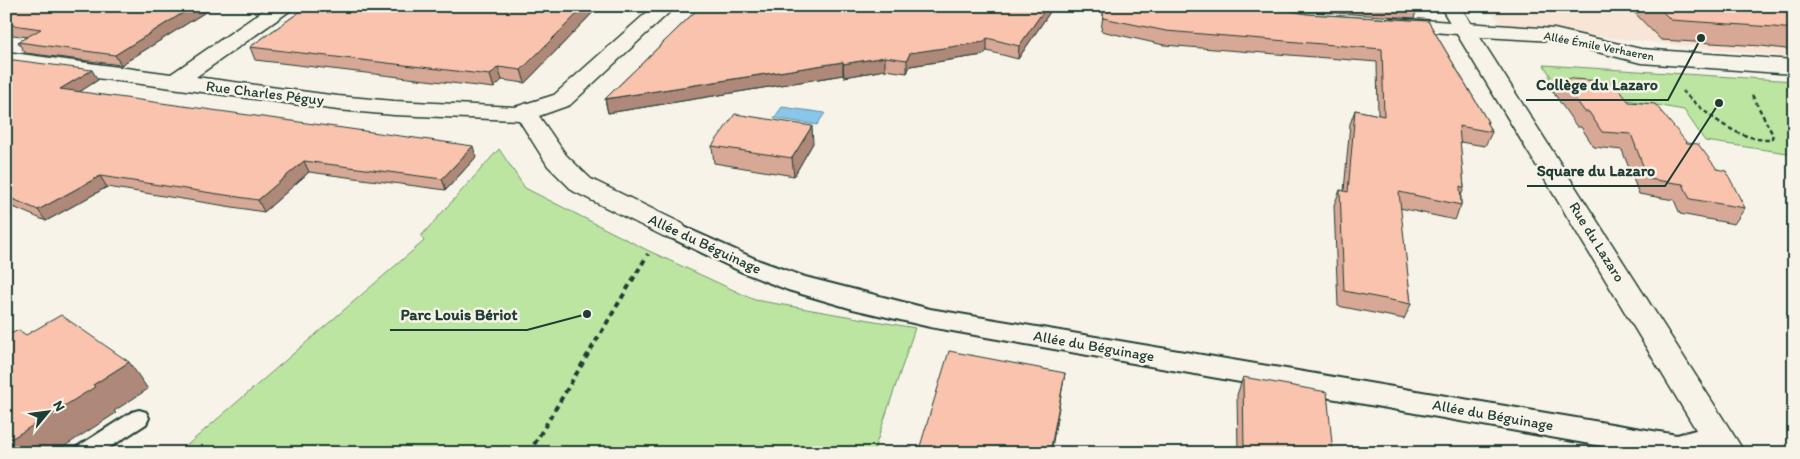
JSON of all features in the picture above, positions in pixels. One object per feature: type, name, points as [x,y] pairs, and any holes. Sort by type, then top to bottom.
[{"type":"street","points":[[175,82],[284,6]]},
{"type":"street","name":"Rue Charles Péguy","points":[[6,59],[366,106],[515,114],[562,100],[666,6]]},
{"type":"street","name":"Allée Émile Verhaeren","points":[[1370,22],[1459,21],[1554,35],[1641,56],[1794,67]]},
{"type":"street","name":"Rue du Lazaro","points":[[1459,21],[1723,444]]},
{"type":"street","name":"Allée du Béguinage","points":[[525,112],[557,161],[582,185],[734,259],[798,285],[930,318],[1677,447],[1723,444]]},
{"type":"lane","points":[[84,453],[139,418]]},
{"type":"path","points":[[1682,91],[1705,112],[1728,127],[1754,139],[1771,140],[1773,135],[1748,87]]},
{"type":"path","points":[[529,453],[650,251],[673,230]]},
{"type":"shaded area","points":[[1488,6],[1794,6],[1794,58],[1503,27]]},
{"type":"green space","points":[[1544,65],[1794,81],[1794,154],[1705,141],[1684,110],[1605,96],[1553,92],[1541,77],[1551,77]]},
{"type":"green space","points":[[499,149],[525,188],[649,251],[755,300],[915,328],[873,453],[178,453],[424,241],[421,236]]},
{"type":"water","points":[[782,107],[825,113],[817,125],[774,118]]},
{"type":"building","points":[[6,6],[194,6],[115,55],[18,42],[41,29],[6,24]]},
{"type":"building","points":[[308,6],[585,6],[521,70],[498,67],[490,75],[250,47]]},
{"type":"building","points":[[701,6],[1047,6],[1019,46],[987,38],[984,42],[910,53],[907,60],[885,57],[843,64],[843,62],[605,99]]},
{"type":"building","points":[[1104,6],[1264,6],[1307,14],[1428,21],[1488,122],[1486,122],[1492,132],[1459,126],[1464,188],[1460,186],[1461,205],[1399,192],[1411,304],[1344,291],[1340,190],[1348,192],[1355,110],[1384,116],[1382,49],[1166,31],[1103,18]]},
{"type":"building","points":[[1657,6],[1794,6],[1794,29],[1671,20]]},
{"type":"building","points":[[6,59],[92,70],[60,89],[473,146],[442,179],[304,161],[258,200],[100,176],[38,210],[6,196]]},
{"type":"building","points":[[1560,78],[1613,82],[1629,102],[1655,104],[1687,143],[1698,144],[1717,169],[1726,171],[1745,208],[1690,199],[1683,184],[1648,179],[1631,134],[1602,132],[1589,112],[1585,112]]},
{"type":"building","points":[[735,114],[812,126],[792,158],[712,146]]},
{"type":"building","points":[[61,315],[129,362],[93,385],[95,387],[6,442],[6,336],[19,330],[26,335]]},
{"type":"building","points":[[949,351],[1065,373],[1050,453],[918,453]]},
{"type":"building","points":[[1243,377],[1327,392],[1333,453],[1244,453]]},
{"type":"place","name":"Collège du Lazaro","points":[[1701,38]]},
{"type":"place","name":"Square du Lazaro","points":[[1719,103]]},
{"type":"place","name":"Parc Louis Bériot","points":[[587,314]]}]
